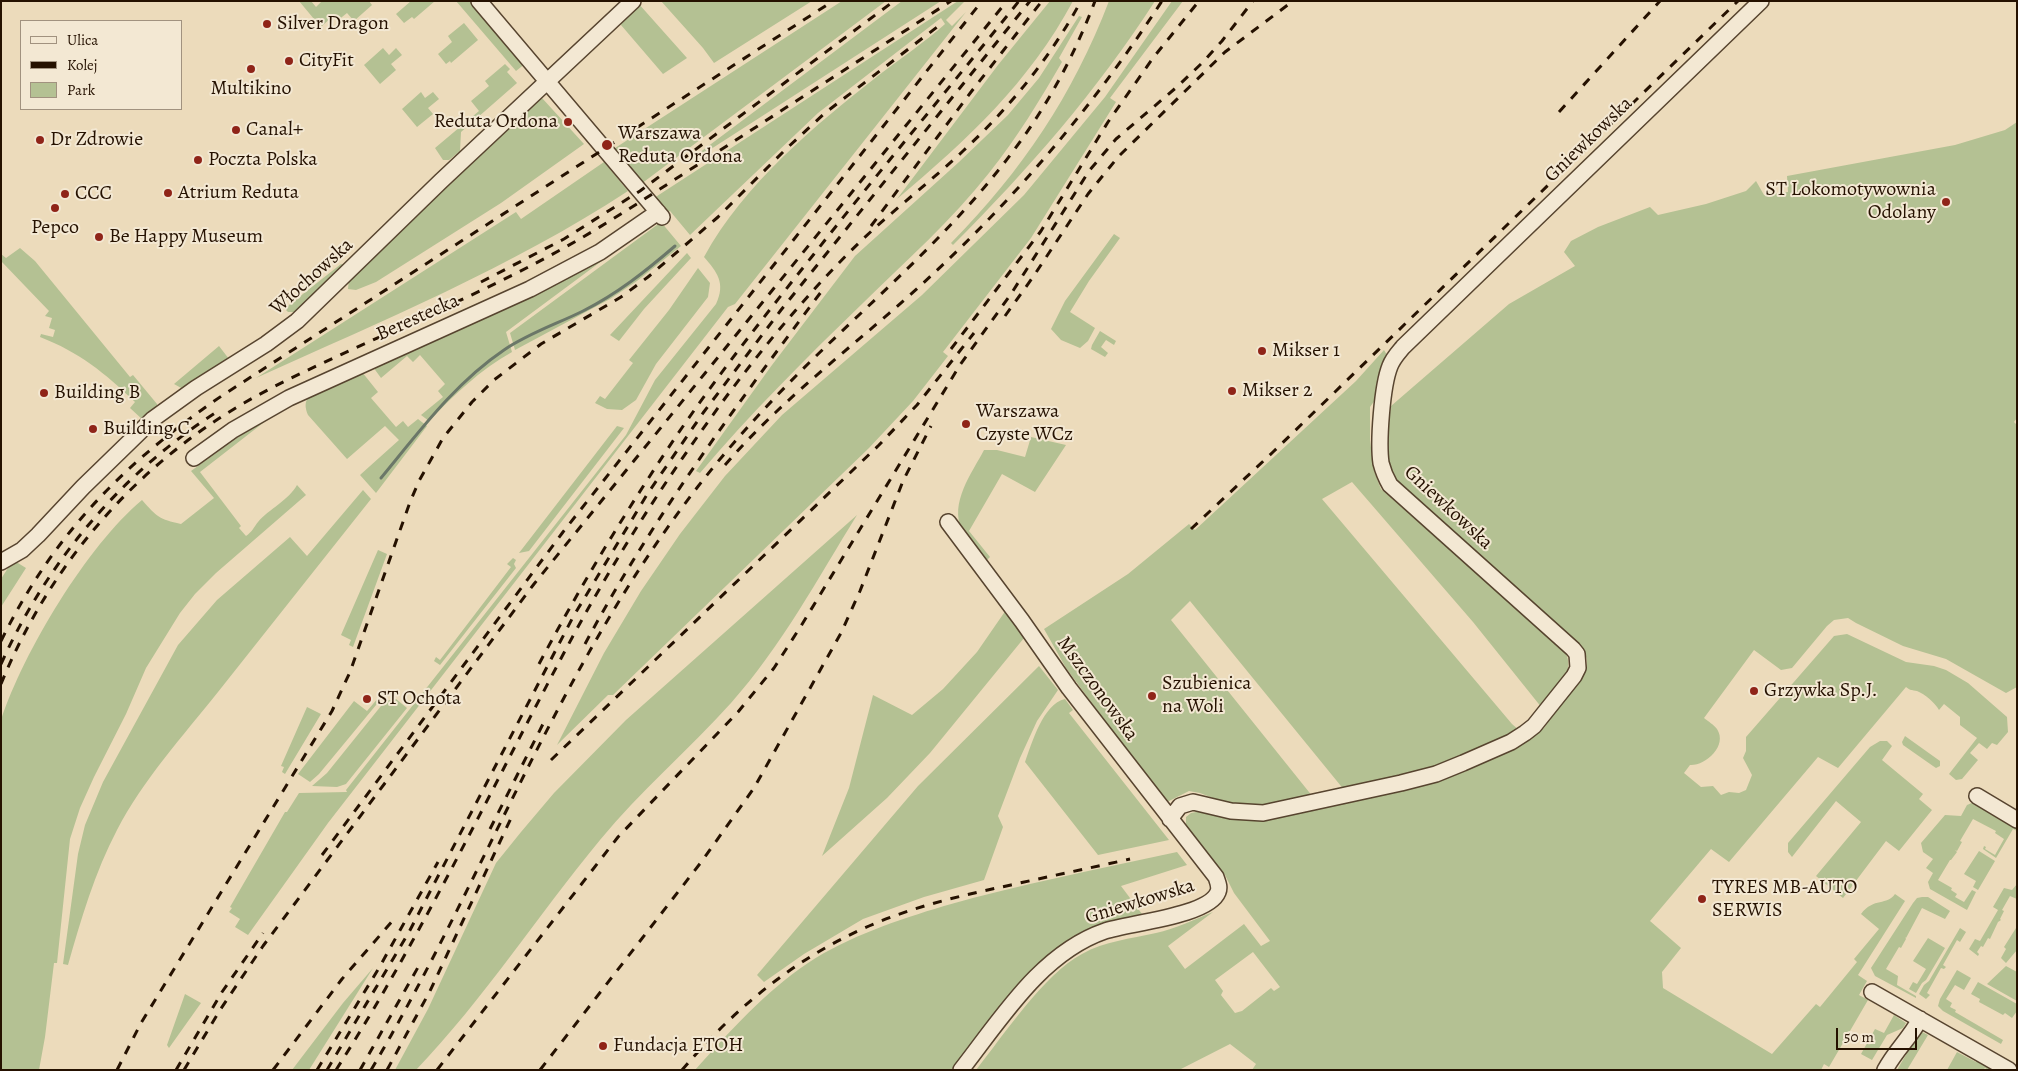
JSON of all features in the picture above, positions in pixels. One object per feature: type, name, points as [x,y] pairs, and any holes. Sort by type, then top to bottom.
[{"type":"street","points":[[479,1],[547,83]]},
{"type":"street","name":"Włochowska","points":[[1,562],[22,550],[38,535],[82,487],[153,419],[196,388],[266,344],[297,321],[447,176],[633,1]]},
{"type":"street","name":"Gniewkowska","points":[[1170,819],[1180,806],[1193,802],[1231,811],[1262,813],[1436,774],[1487,753],[1525,733],[1534,726],[1574,676],[1578,662],[1577,654],[1573,648],[1390,485],[1385,476],[1380,454],[1384,398],[1389,370],[1395,357],[1403,347],[1761,1]]},
{"type":"street","name":"Berestecka","points":[[194,458],[233,430],[289,398],[530,289],[600,252],[660,215],[547,83]]},
{"type":"street","name":"Mszczonowska","points":[[948,522],[1022,620],[1069,688],[1216,877]]},
{"type":"street","points":[[1977,796],[2017,820]]},
{"type":"street","name":"Gniewkowska","points":[[961,1070],[1040,973],[1066,950],[1106,931],[1180,914],[1203,906],[1211,902],[1218,891],[1216,877]]},
{"type":"street","points":[[1872,992],[2009,1070]]},
{"type":"street","points":[[1885,1070],[1895,1052],[1910,1038],[1920,1019]]},
{"type":"green space","points":[[299,1],[311,1],[316,7],[322,1],[369,1],[372,5],[354,21],[347,13],[337,21],[333,16],[322,26],[319,25]]},
{"type":"green space","points":[[411,1],[435,1],[414,19],[412,17],[404,23],[396,14]]},
{"type":"green space","points":[[456,1],[473,1],[526,63],[516,71]]},
{"type":"green space","points":[[661,1],[812,1],[714,63]]},
{"type":"green space","points":[[842,1],[886,1],[641,184],[612,150]]},
{"type":"green space","points":[[902,1],[941,1],[697,158],[695,156]]},
{"type":"green space","points":[[958,1],[965,1],[946,20],[952,26],[966,12],[735,304],[728,307],[328,823],[248,935],[235,927],[240,919],[229,912],[232,908],[230,907],[285,812],[287,812],[299,793],[347,792],[346,790],[626,435],[655,380],[716,304],[720,290],[719,278],[704,257],[720,230],[739,205],[782,158],[806,136],[854,94],[945,24],[941,18],[818,113],[690,235],[670,211],[667,213],[654,198]]},
{"type":"green space","points":[[1050,1],[1073,1],[1056,31],[1037,58],[995,109],[948,155],[897,199],[998,65]]},
{"type":"green space","points":[[1109,1],[1155,1],[1110,67],[1060,129],[1035,159],[953,245],[951,243],[1001,188],[1043,130],[1079,68]]},
{"type":"green space","points":[[1172,1],[1183,1],[1110,98],[1116,102],[1031,238],[943,352],[948,356],[913,401],[869,448],[613,695],[608,695],[557,745],[604,653],[641,591],[680,534],[725,476],[782,415],[922,295],[1024,195],[1105,97]]},
{"type":"green space","points":[[638,3],[687,58],[663,74],[621,25],[622,19]]},
{"type":"green space","points":[[1079,16],[1082,17],[1059,58],[1062,62],[1028,119],[975,190],[928,240],[779,386],[700,473],[696,471],[772,365],[855,256],[1008,115],[1039,78]]},
{"type":"green space","points":[[464,23],[478,40],[451,63],[450,61],[446,64],[438,54],[452,42],[448,36]]},
{"type":"green space","points":[[383,48],[389,55],[396,48],[402,55],[391,64],[396,70],[380,84],[364,65]]},
{"type":"green space","points":[[505,64],[510,69],[507,72],[517,83],[461,132],[460,151],[449,160],[443,160],[435,148],[479,111],[471,101],[489,86],[485,81]]},
{"type":"green space","points":[[421,92],[425,98],[433,92],[439,99],[428,108],[433,114],[417,127],[402,109]]},
{"type":"green space","points":[[542,98],[584,144],[501,203],[376,282],[356,290],[348,289],[349,279]]},
{"type":"green space","points":[[2017,122],[2017,418],[2014,422],[2017,425],[2017,687],[2006,693],[1946,659],[1903,646],[1848,618],[1834,620],[1792,668],[1781,670],[1754,650],[1704,718],[1717,729],[1720,735],[1720,742],[1717,748],[1708,759],[1690,765],[1684,773],[1701,787],[1713,786],[1721,795],[1729,792],[1739,793],[1746,790],[1752,775],[1743,758],[1746,751],[1746,737],[1834,636],[1847,634],[1906,662],[1934,666],[1946,670],[1968,683],[2007,717],[2008,732],[1997,745],[1992,743],[1987,749],[1979,743],[1970,753],[1978,760],[1962,779],[1956,780],[1949,774],[1977,738],[1960,725],[1960,717],[1944,704],[1939,710],[1923,694],[1906,687],[1838,768],[1818,757],[1729,862],[1711,849],[1650,921],[1681,948],[1662,972],[1663,988],[1772,1054],[1816,1004],[1820,1007],[1857,962],[1854,959],[1879,929],[1861,914],[1871,905],[1888,900],[1895,894],[1905,901],[1858,975],[1867,981],[1859,995],[1868,1000],[1829,1067],[1824,1064],[1821,1070],[1252,1070],[1256,1064],[1230,1044],[1179,1070],[976,1070],[1011,1024],[1053,976],[1068,963],[1091,950],[1109,943],[1170,929],[1213,912],[1168,946],[1185,969],[1244,924],[1261,946],[1270,941],[1234,893],[1225,875],[1186,827],[1186,817],[1191,813],[1201,811],[1262,819],[1297,814],[1403,788],[1525,741],[1544,728],[1586,669],[1587,659],[1585,654],[1568,635],[1410,497],[1396,482],[1388,460],[1387,441],[1391,406],[1509,304],[1575,266],[1564,252],[1571,241],[1598,227],[1650,207],[1658,215],[1706,204],[1746,191],[1756,181],[1764,195],[1788,192],[1787,176],[1955,145],[2005,130]],"holes":[[[1253,952],[1280,987],[1274,991],[1271,988],[1242,1011],[1235,1013],[1221,995],[1223,991],[1215,980]]]},
{"type":"green space","points":[[604,162],[628,191],[538,245],[492,269],[399,314],[256,378],[516,212],[521,219]]},
{"type":"green space","points":[[661,222],[681,246],[637,281],[610,299],[515,350],[510,333]]},
{"type":"green space","points":[[1114,234],[1120,238],[1089,281],[1070,312],[1095,328],[1088,341],[1080,348],[1061,340],[1051,329],[1065,301]]},
{"type":"green space","points":[[626,243],[506,332],[512,352],[468,383],[429,421],[421,415],[443,397],[438,391],[445,384],[420,355],[413,362],[407,356],[381,378],[373,367],[532,294]]},
{"type":"green space","points":[[20,248],[35,261],[130,377],[133,375],[157,404],[157,407],[143,420],[130,408],[135,402],[91,364],[67,349],[40,337],[41,334],[53,337],[55,330],[49,328],[52,318],[45,316],[49,311],[1,261],[1,254],[6,258]]},
{"type":"green space","points":[[687,253],[691,258],[644,309],[619,341],[610,335]]},
{"type":"green space","points":[[341,264],[345,265],[295,312],[288,312],[286,310],[289,305]]},
{"type":"green space","points":[[698,268],[710,283],[708,297],[656,364],[636,400],[622,410],[607,409],[595,403],[600,396],[605,399],[633,363],[629,360],[669,310]]},
{"type":"green space","points":[[1100,331],[1116,341],[1114,345],[1106,340],[1101,347],[1108,353],[1105,357],[1091,349]]},
{"type":"green space","points":[[219,346],[229,359],[183,389],[174,384]]},
{"type":"green space","points":[[1384,350],[1387,355],[1377,381],[1375,400],[1370,407],[1370,440],[1374,471],[1381,489],[1564,650],[1568,658],[1567,673],[1542,708],[1473,622],[1352,482],[1322,499],[1512,724],[1520,731],[1443,766],[1345,791],[1190,601],[1171,620],[1313,797],[1252,807],[1223,802],[1189,791],[1167,802],[1163,800],[1066,668],[1044,629],[1128,574],[1189,524],[1195,530],[1356,381]]},
{"type":"green space","points":[[362,372],[378,392],[371,398],[396,427],[403,421],[408,427],[418,419],[427,426],[376,493],[360,475],[399,440],[385,426],[347,459],[308,415],[306,407],[306,402],[310,396]]},
{"type":"green space","points":[[279,408],[272,416],[200,472],[241,526],[239,528],[246,536],[297,485],[306,495],[216,573],[195,594],[180,613],[146,668],[126,714],[80,808],[70,839],[57,963],[54,963],[39,1070],[1,1070],[1,720],[11,693],[41,632],[59,601],[100,544],[121,520],[142,500],[159,516],[168,521],[181,524],[214,498],[191,471]]},
{"type":"green space","points":[[617,426],[624,428],[529,551],[519,553]]},
{"type":"green space","points":[[1031,437],[1066,445],[1035,492],[1002,474],[969,531],[990,557],[986,561],[962,530],[958,509],[960,499],[968,478],[984,450],[997,450],[1025,457]]},
{"type":"green space","points":[[363,490],[371,499],[164,759],[127,812],[109,846],[95,879],[68,965],[63,964],[78,854],[85,825],[103,782],[178,645],[217,600],[290,537],[307,556]]},
{"type":"green space","points":[[857,515],[783,636],[731,703],[615,822],[488,986],[441,1043],[416,1070],[395,1070],[428,1009],[496,863],[521,832],[554,793],[626,720]]},
{"type":"green space","points":[[378,550],[387,554],[353,647],[349,645],[351,640],[341,635]]},
{"type":"green space","points":[[513,558],[516,560],[514,564],[516,568],[440,665],[434,661],[436,657],[440,660],[511,567],[507,564]]},
{"type":"green space","points":[[13,560],[26,568],[1,607],[1,579]]},
{"type":"green space","points":[[1006,610],[1024,638],[930,753],[887,798],[822,856],[849,788],[873,695],[912,715],[943,689],[977,652]]},
{"type":"green space","points":[[1039,666],[1058,690],[1037,721],[1020,758],[998,816],[1003,827],[984,880],[924,897],[863,919],[804,954],[764,982],[757,975],[918,786]]},
{"type":"green space","points":[[379,697],[381,699],[319,774],[310,782],[298,774],[354,701],[367,711]]},
{"type":"green space","points":[[396,699],[407,708],[346,784],[337,787],[312,786],[327,773],[385,701]]},
{"type":"green space","points":[[1065,699],[1073,710],[1069,713],[1169,840],[1098,855],[1025,762],[1039,725],[1050,708],[1057,702]]},
{"type":"green space","points":[[307,707],[321,714],[285,774],[282,772],[284,767],[281,766]]},
{"type":"green space","points":[[1905,736],[1940,761],[1940,766],[1936,768],[1903,745],[1902,742]]},
{"type":"green space","points":[[1880,741],[1887,741],[1892,746],[1882,760],[1923,794],[1919,799],[1932,810],[1899,851],[1886,841],[1843,898],[1816,876],[1861,822],[1836,801],[1792,857],[1788,852],[1788,843],[1870,747]]},
{"type":"green space","points":[[1974,802],[2017,826],[2017,831],[2013,829],[1996,858],[1983,849],[1984,846],[1986,847],[1985,849],[1995,855],[2004,839],[1995,833],[1996,831],[1973,819],[1960,841],[1962,842],[1957,851],[1955,850],[1957,852],[1938,880],[1952,888],[1951,890],[1957,894],[1955,897],[1964,902],[1972,890],[1976,892],[1967,910],[1930,889],[1928,882],[1933,873],[1926,868],[1933,859],[1923,852],[1921,843],[1945,815],[1961,816],[1967,805]]},
{"type":"green space","points":[[1979,851],[1995,861],[1978,890],[1973,887],[1976,881],[1964,874]]},
{"type":"green space","points":[[1177,852],[1187,865],[1121,886],[1142,914],[1106,926],[982,1030],[951,1070],[695,1070],[777,986],[824,953],[857,937],[909,917],[973,898]]},
{"type":"green space","points":[[2017,884],[2017,899],[2010,896],[2002,910],[2004,911],[2001,920],[1998,922],[1990,939],[1988,938],[1983,947],[1981,946],[1977,952],[1978,956],[1969,949],[1975,939],[1980,941],[1998,910],[1993,907],[2004,888],[2012,890]]},
{"type":"green space","points":[[1928,897],[1950,911],[1945,919],[1922,908],[1905,937],[1906,939],[1901,948],[1899,947],[1886,969],[1898,976],[1897,985],[1916,996],[1916,998],[1875,976],[1871,968],[1913,903],[1917,898]]},
{"type":"green space","points":[[1960,928],[1966,932],[1960,942],[1957,940],[1943,965],[1946,967],[1944,969],[1941,968],[1927,993],[1930,995],[1926,999],[1919,994],[1924,985],[1929,981]]},
{"type":"green space","points":[[2016,928],[2017,950],[2006,963],[2001,958],[2006,949],[2004,947]]},
{"type":"green space","points":[[1928,938],[1945,948],[1916,993],[1909,989],[1913,982],[1917,984],[1926,969],[1913,961]]},
{"type":"green space","points":[[2006,966],[2017,972],[2017,1001],[1987,984]]},
{"type":"green space","points":[[373,968],[309,1070],[292,1070],[343,1003]]},
{"type":"green space","points":[[1957,970],[1971,978],[1964,990],[1955,985],[1946,999],[1952,1003],[1950,1007],[1956,1010],[1955,1012],[2003,1040],[2001,1044],[1943,1011],[1938,1006]]},
{"type":"green space","points":[[1978,982],[2017,1004],[2017,1011],[2012,1018],[1979,1002],[1980,999],[1971,994]]},
{"type":"green space","points":[[185,994],[201,1003],[169,1048],[167,1045]]},
{"type":"green space","points":[[1894,1015],[1906,1023],[1903,1028],[1887,1035],[1872,1060],[1861,1054],[1875,1029],[1884,1033]]},
{"type":"green space","points":[[1920,1031],[1928,1035],[1907,1070],[1897,1070]]},
{"type":"green space","points":[[1957,1052],[1976,1062],[1980,1057],[2003,1070],[1988,1070],[1985,1068],[1983,1070],[1947,1070]]},
{"type":"waterway","points":[[381,478],[438,409],[469,377],[486,363],[523,339],[608,297],[675,246]]},
{"type":"railway","points":[[1,641],[44,566],[69,533],[124,474],[187,420],[833,1]]},
{"type":"railway","points":[[481,282],[564,239],[640,191],[894,1]]},
{"type":"railway","points":[[1,684],[21,641],[44,599],[70,560],[99,523],[131,489],[166,457],[204,429],[244,403],[280,384],[480,291],[582,238],[951,1]]},
{"type":"railway","points":[[322,855],[563,532],[982,1]]},
{"type":"railway","points":[[184,1070],[220,1010],[263,946],[534,584],[1007,1]]},
{"type":"railway","points":[[539,664],[571,605],[622,519],[710,388],[839,222],[1019,1]]},
{"type":"railway","points":[[327,1070],[409,932],[573,617],[648,493],[703,413],[781,310],[1030,1]]},
{"type":"railway","points":[[871,226],[1042,1]]},
{"type":"railway","points":[[336,1070],[369,1017],[430,910],[590,605],[626,544],[685,455],[758,355],[827,276],[876,227],[963,151],[1013,99],[1056,42],[1081,1]]},
{"type":"railway","points":[[371,1070],[410,1002],[516,791],[589,652],[629,585],[673,520],[758,415],[815,357],[919,258],[992,178],[1026,133],[1049,97],[1070,60],[1095,1]]},
{"type":"railway","points":[[725,465],[774,414],[908,297],[997,210],[1027,178],[1084,110],[1162,1]]},
{"type":"railway","points":[[951,349],[1041,231],[1108,122],[1153,58],[1199,1]]},
{"type":"railway","points":[[437,1070],[618,837],[738,712],[774,668],[960,365],[1011,294],[1089,171],[1116,139],[1203,62],[1253,1]]},
{"type":"railway","points":[[1005,316],[1088,194],[1118,157],[1225,52],[1293,1]]},
{"type":"railway","points":[[1559,112],[1660,1]]},
{"type":"railway","points":[[1191,529],[1273,452],[1738,1]]},
{"type":"railway","points":[[117,1070],[141,1023],[332,711],[350,672],[410,502],[419,481],[443,438],[472,402],[494,380],[541,344],[621,297],[648,277],[718,217],[825,113],[941,24]]},
{"type":"railway","points":[[585,644],[611,597],[668,506],[760,374],[824,288]]},
{"type":"railway","points":[[551,760],[879,445],[917,405],[974,333]]},
{"type":"railway","points":[[1,664],[41,590],[64,556],[90,523],[118,492],[148,464],[215,413]]},
{"type":"railway","points":[[540,1070],[702,861],[754,788],[841,633],[860,591],[903,481],[931,426]]},
{"type":"railway","points":[[490,829],[545,720]]},
{"type":"railway","points":[[387,1070],[430,991],[512,816]]},
{"type":"railway","points":[[682,1070],[723,1026],[767,987],[816,953],[869,926],[921,907],[957,897],[1130,859]]},
{"type":"railway","points":[[317,1070],[379,968],[438,862]]},
{"type":"railway","points":[[273,1070],[342,979],[395,918]]},
{"type":"railway","points":[[176,1070],[222,992],[263,933]]},
{"type":"railway","points":[[360,1070],[421,962]]},
{"type":"place","name":"Silver Dragon","points":[[267,24]]},
{"type":"place","name":"CityFit","points":[[289,61]]},
{"type":"place","name":"Multikino","points":[[251,69]]},
{"type":"place","name":"Reduta Ordona","points":[[568,122]]},
{"type":"place","name":"Canal+","points":[[236,130]]},
{"type":"place","name":"Dr Zdrowie","points":[[40,140]]},
{"type":"place","name":"Warszawa Reduta Ordona","points":[[607,145]]},
{"type":"place","name":"Poczta Polska","points":[[198,160]]},
{"type":"place","name":"Atrium Reduta","points":[[168,193]]},
{"type":"place","name":"CCC","points":[[65,194]]},
{"type":"place","name":"ST Lokomotywownia Odolany","points":[[1946,202]]},
{"type":"place","name":"Pepco","points":[[55,208]]},
{"type":"place","name":"Be Happy Museum","points":[[99,237]]},
{"type":"place","name":"Mikser 1","points":[[1262,351]]},
{"type":"place","name":"Mikser 2","points":[[1232,391]]},
{"type":"place","name":"Building B","points":[[44,393]]},
{"type":"place","name":"Warszawa Czyste WCz","points":[[966,424]]},
{"type":"place","name":"Building C","points":[[93,429]]},
{"type":"place","name":"Grzywka Sp.J.","points":[[1754,691]]},
{"type":"place","name":"Szubienica na Woli","points":[[1152,696]]},
{"type":"place","name":"ST Ochota","points":[[367,699]]},
{"type":"place","name":"TYRES MB-AUTO SERWIS","points":[[1702,899]]},
{"type":"place","name":"Fundacja ETOH","points":[[603,1046]]}]
